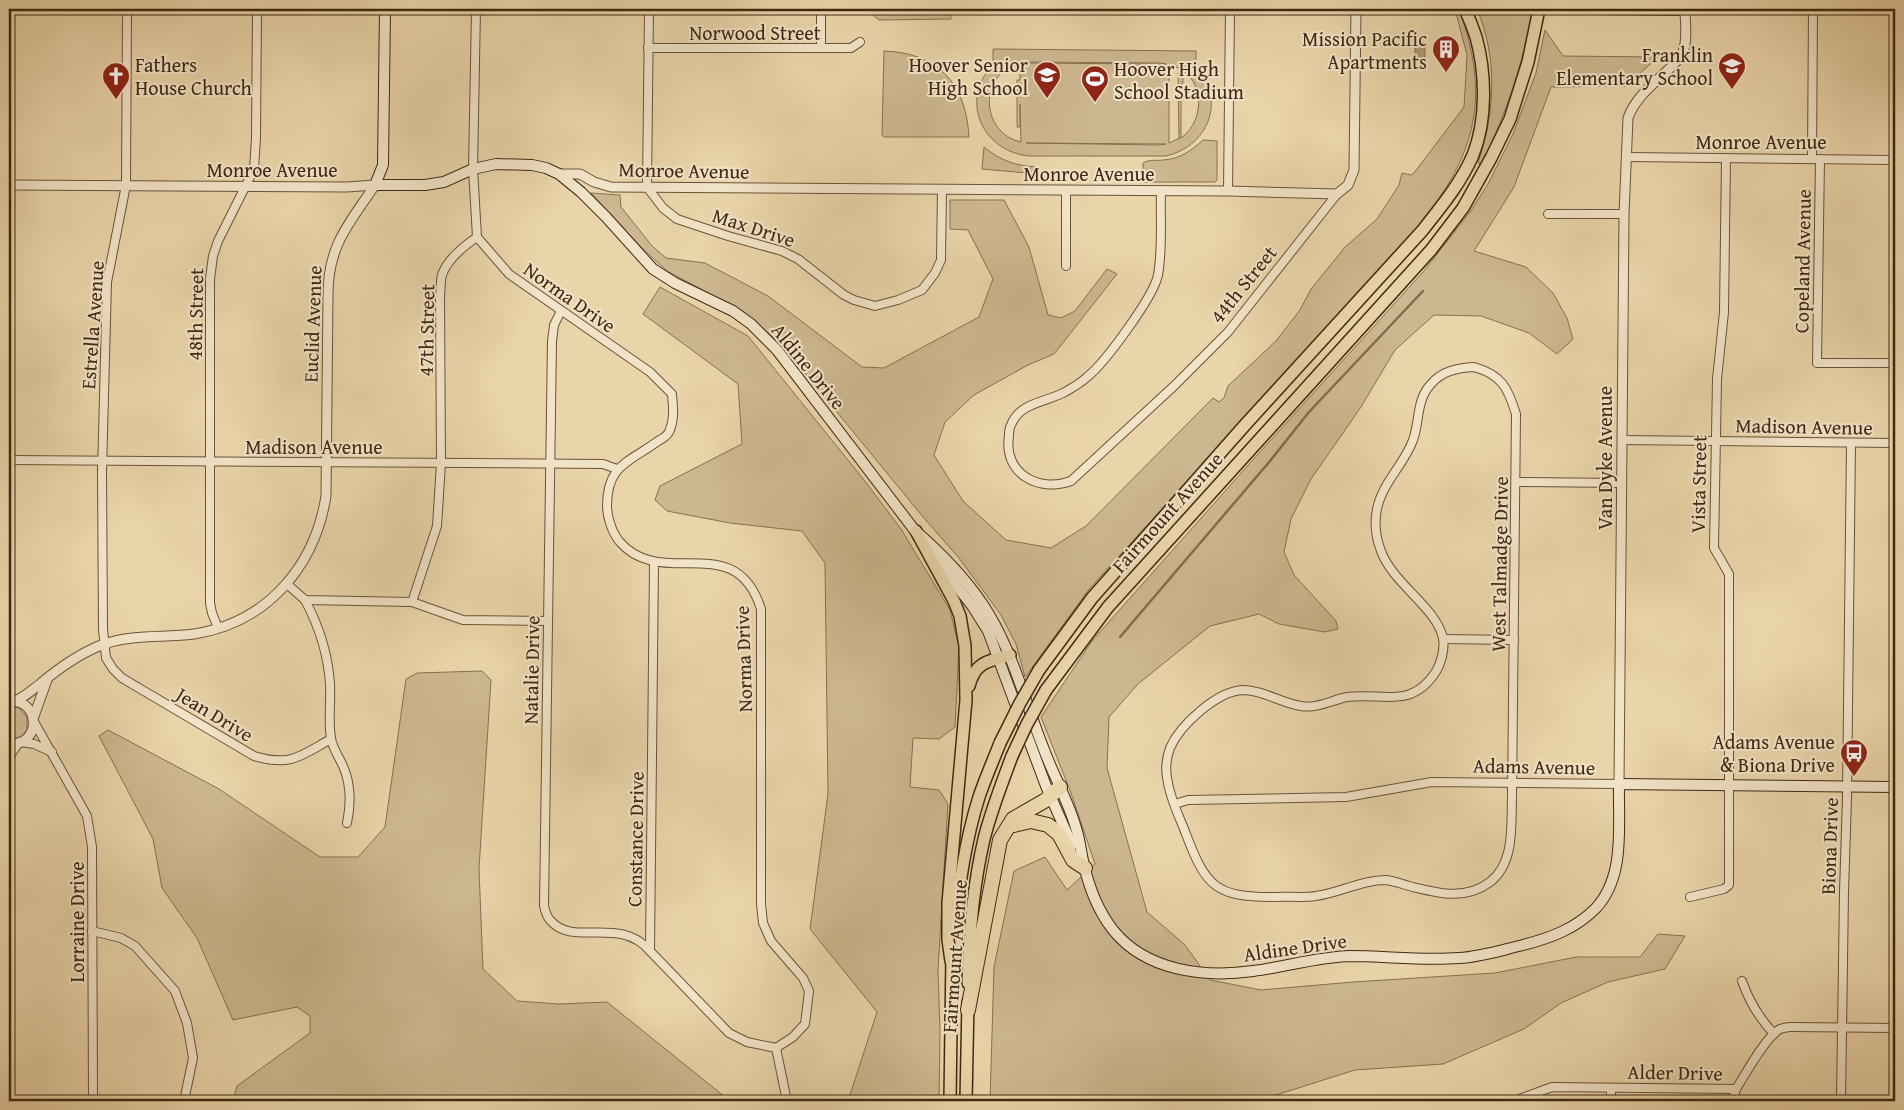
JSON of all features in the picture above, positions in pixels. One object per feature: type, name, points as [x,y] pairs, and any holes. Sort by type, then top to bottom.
[{"type":"highway","points":[[968,1010],[998,848],[1004,833],[1013,819],[1046,800],[1055,791]]},
{"type":"highway","points":[[1009,826],[1030,822],[1048,825],[1059,834],[1073,860],[1085,868]]},
{"type":"main road","name":"Euclid Avenue","points":[[375,185],[383,165],[385,9]]},
{"type":"main road","name":"Fairmount Avenue","points":[[950,1101],[951,961],[959,889],[968,839],[979,796],[1000,743],[1039,670],[1092,598],[1245,425],[1422,232],[1448,198],[1473,155],[1481,117],[1483,86],[1479,51],[1476,36],[1465,9]]},
{"type":"main road","name":"Fairmount Avenue","points":[[966,1101],[969,952],[974,892],[984,840],[997,795],[1027,724],[1046,690],[1108,607],[1431,250],[1463,208],[1510,119],[1528,62],[1539,9]]},
{"type":"main road","name":"Monroe Avenue","points":[[375,185],[426,185],[444,182],[474,169],[496,164],[532,165],[559,174]]},
{"type":"main road","name":"Aldine Drive","points":[[559,174],[606,217],[653,269],[675,283],[733,312],[751,324],[777,350],[916,531],[943,555],[981,602],[999,631],[1004,657],[1055,791],[1070,841],[1085,868],[1098,905],[1112,929],[1129,946],[1150,959],[1176,969],[1200,973],[1225,974],[1254,971],[1323,958],[1349,956],[1462,958],[1549,938],[1569,929],[1585,918]]},
{"type":"main road","points":[[916,531],[954,601],[960,616],[965,646],[966,700],[948,903],[948,940],[951,961]]},
{"type":"main road","points":[[966,700],[974,670],[984,663],[1004,657]]},
{"type":"main road","name":"Adams Avenue","points":[[1619,784],[1895,787]]},
{"type":"main road","name":"Van Dyke Avenue","points":[[1585,918],[1603,900],[1615,874],[1618,855],[1619,784]]},
{"type":"street","name":"Estrella Avenue","points":[[104,644],[102,608],[102,461],[107,282],[126,185],[127,9]]},
{"type":"street","name":"48th Street","points":[[218,628],[210,603],[210,279],[213,256],[218,241],[254,169],[257,9]]},
{"type":"street","points":[[476,9],[474,169],[477,237]]},
{"type":"street","points":[[647,187],[649,9]]},
{"type":"street","points":[[821,9],[821,48]]},
{"type":"street","points":[[1228,191],[1230,9]]},
{"type":"street","name":"44th Street","points":[[1161,191],[1158,277],[1150,296],[1106,359],[1087,378],[1063,393],[1037,402],[1022,410],[1011,424],[1007,448],[1012,462],[1019,472],[1036,483],[1044,485],[1062,484],[1078,476],[1228,332],[1337,194],[1348,184],[1354,170],[1356,9]]},
{"type":"street","name":"Copeland Avenue","points":[[1813,9],[1817,363],[1895,363]]},
{"type":"street","points":[[1589,10],[1685,10]]},
{"type":"street","name":"Van Dyke Avenue","points":[[1619,784],[1624,214],[1628,118],[1632,107],[1676,61],[1682,52],[1685,41],[1685,10]]},
{"type":"street","name":"Norwood Street","points":[[648,48],[851,48],[860,42]]},
{"type":"street","name":"Monroe Avenue","points":[[1627,158],[1895,160]]},
{"type":"street","name":"Vista Street","points":[[1690,897],[1724,890],[1728,885],[1729,574],[1714,548],[1717,379],[1724,312],[1726,158]]},
{"type":"street","name":"Monroe Avenue","points":[[559,174],[580,174],[594,182],[611,187],[1228,191],[1337,194]]},
{"type":"street","name":"Monroe Avenue","points":[[9,185],[375,185]]},
{"type":"street","name":"Euclid Avenue","points":[[287,584],[311,550],[318,532],[326,496],[330,264],[343,231],[375,185]]},
{"type":"street","name":"Max Drive","points":[[647,187],[663,208],[677,219],[728,236],[782,250],[798,259],[844,295],[875,306],[898,300],[922,290],[935,273],[941,260],[942,189]]},
{"type":"street","points":[[1066,190],[1066,266]]},
{"type":"street","points":[[1548,214],[1624,214]]},
{"type":"street","name":"Norma Drive","points":[[477,237],[508,274],[650,372],[672,394],[674,419],[668,434],[630,458],[617,469],[607,492],[607,515],[617,540],[634,553],[654,562],[717,564],[738,572],[746,579],[758,598],[761,609],[761,904],[764,922],[772,941],[803,978],[809,991],[805,1024],[793,1037],[776,1048]]},
{"type":"street","name":"47th Street","points":[[412,602],[437,526],[442,463],[440,296],[442,275],[448,264],[463,246],[477,237]]},
{"type":"street","name":"Natalie Drive","points":[[561,311],[554,325],[552,341],[544,906],[550,920],[565,930],[577,933],[610,932],[630,935],[650,951]]},
{"type":"street","name":"West Talmadge Drive","points":[[1474,367],[1487,371],[1505,386],[1511,397],[1516,414],[1516,482],[1510,843],[1500,872],[1490,881],[1471,892],[1455,895],[1443,894],[1389,880],[1365,882],[1340,891],[1316,896],[1249,897],[1226,892],[1211,881],[1198,865],[1168,785],[1166,769],[1167,757],[1178,734],[1210,702],[1218,697],[1241,690],[1255,691],[1291,704],[1310,707],[1346,698],[1392,698],[1416,692],[1426,685],[1437,670],[1442,657],[1443,639],[1430,614],[1385,562],[1379,548],[1376,532],[1376,510],[1381,493],[1406,456],[1414,438],[1419,406],[1424,391],[1434,380],[1446,372],[1458,368],[1474,367]]},
{"type":"street","name":"Madison Avenue","points":[[1622,440],[1895,443]]},
{"type":"street","name":"Biona Drive","points":[[1841,1101],[1844,892],[1848,787],[1851,443]]},
{"type":"street","name":"Madison Avenue","points":[[9,460],[603,464],[617,469]]},
{"type":"street","points":[[1516,482],[1622,483]]},
{"type":"street","name":"Constance Drive","points":[[650,951],[654,562]]},
{"type":"street","points":[[11,701],[27,695],[62,666],[84,652],[104,644],[128,638],[196,634],[218,628],[241,619],[262,606],[287,584],[305,600],[315,619],[325,651],[330,683],[331,739],[345,770],[350,791],[347,823]]},
{"type":"street","points":[[305,600],[412,602],[463,620],[548,621]]},
{"type":"street","points":[[1443,639],[1514,640]]},
{"type":"street","name":"Jean Drive","points":[[104,644],[109,664],[122,678],[254,756],[272,761],[287,760],[302,756],[331,739]]},
{"type":"street","points":[[9,756],[16,743],[26,740],[32,731],[33,720],[48,677]]},
{"type":"street","points":[[11,701],[25,705],[32,714],[33,720]]},
{"type":"street","name":"Lorraine Drive","points":[[33,720],[87,816],[92,847],[93,1101]]},
{"type":"street","points":[[16,743],[34,744],[52,752]]},
{"type":"street","name":"Adams Avenue","points":[[1175,804],[1188,800],[1346,797],[1432,782],[1619,784]]},
{"type":"street","points":[[92,931],[121,938],[135,946],[174,991],[188,1023],[193,1058],[184,1101]]},
{"type":"street","points":[[650,951],[729,1033],[746,1042],[776,1048],[787,1101]]},
{"type":"street","points":[[1742,981],[1748,997],[1764,1023],[1774,1034],[1780,1029],[1791,1026],[1895,1028]]},
{"type":"street","name":"Alder Drive","points":[[1514,1101],[1552,1087],[1736,1089],[1774,1034]]},
{"type":"street","points":[[1611,1088],[1611,1101]]},
{"type":"street","points":[[1733,1101],[1736,1089]]},
{"type":"shaded area","points":[[866,9],[951,9],[951,19],[879,20]]},
{"type":"shaded area","points":[[1455,9],[1459,9],[1467,33],[1475,77],[1476,99],[1468,142],[1447,186],[1413,233],[1090,588],[1025,677],[1016,644],[1001,615],[959,558],[782,345],[744,312],[667,271],[641,247],[591,193],[620,195],[621,207],[652,246],[666,258],[705,263],[768,296],[862,367],[884,368],[979,317],[993,279],[968,230],[950,229],[950,200],[1004,200],[1029,247],[1048,315],[1061,318],[1075,311],[1107,269],[1117,274],[1054,354],[1028,365],[974,395],[945,422],[934,455],[963,501],[1006,540],[1051,548],[1086,526],[1213,398],[1219,402],[1224,398],[1228,386],[1276,341],[1300,310],[1311,289],[1345,247],[1377,219],[1399,185],[1402,173],[1411,175],[1414,173],[1464,107],[1467,55]]},
{"type":"shaded area","points":[[1477,9],[1533,9],[1513,88],[1482,164],[1478,163],[1488,124],[1492,86],[1488,47]]},
{"type":"shaded area","points":[[1545,30],[1563,56],[1658,57],[1626,86],[1551,87],[1514,187],[1474,251],[1526,267],[1553,293],[1567,318],[1573,339],[1557,354],[1529,333],[1481,316],[1434,315],[1395,350],[1361,407],[1311,479],[1291,519],[1284,552],[1294,575],[1336,621],[1338,629],[1324,632],[1279,624],[1259,614],[1210,626],[1138,684],[1109,717],[1107,768],[1147,912],[1185,945],[1210,980],[1261,990],[1495,973],[1576,957],[1640,957],[1658,934],[1685,936],[1665,969],[1608,982],[1561,1003],[1524,1029],[1443,1064],[1355,1070],[1276,1095],[1223,1101],[990,1101],[994,967],[1014,871],[1045,857],[1067,890],[1095,864],[1071,793],[1041,717],[1092,641],[1423,272],[1470,212],[1488,184],[1513,134],[1536,73]]},
{"type":"shaded area","points":[[1415,44],[1425,44],[1425,60],[1423,62],[1415,60]]},
{"type":"shaded area","name":"Hoover High School Stadium","points":[[993,49],[1196,51],[1196,63],[1193,63],[1203,76],[1209,90],[1211,104],[1209,118],[1203,131],[1194,142],[1166,156],[1029,156],[1012,152],[998,144],[987,133],[980,120],[977,105],[978,90],[984,76],[996,62],[993,61]],"holes":[[[1024,62],[1166,64],[1023,63]],[[1020,63],[1020,80],[1017,80],[1017,127],[1020,127],[1020,104],[1021,142],[1007,136],[998,127],[992,116],[989,103],[991,90],[997,78],[1006,69]],[[1169,65],[1181,69],[1189,76],[1195,86],[1198,97],[1195,119],[1190,130],[1181,138],[1181,84],[1183,83],[1183,73],[1178,73],[1180,138],[1169,143]],[[1026,143],[1166,144],[1158,145]]]},
{"type":"shaded area","points":[[884,51],[903,53],[920,58],[934,65],[946,75],[962,101],[967,118],[969,137],[884,137],[882,135]]},
{"type":"shaded area","points":[[1203,140],[1217,141],[1217,180],[1215,182],[1143,182],[1143,163],[1180,156],[1190,151]]},
{"type":"shaded area","points":[[984,147],[1009,162],[1038,167],[1038,171],[1027,173],[982,169]]},
{"type":"shaded area","points":[[660,287],[748,336],[901,529],[950,610],[959,647],[955,727],[939,739],[913,738],[910,787],[939,790],[948,804],[938,970],[940,1031],[939,1101],[848,1101],[877,1012],[810,929],[828,794],[825,563],[802,531],[730,523],[667,511],[655,500],[660,486],[742,444],[738,384],[643,314]]},
{"type":"shaded area","points":[[482,671],[491,680],[479,869],[483,969],[517,1001],[559,1004],[607,1002],[730,1101],[233,1101],[237,1086],[310,1033],[310,1016],[297,1007],[233,1020],[197,938],[162,888],[153,839],[99,736],[108,730],[219,789],[320,857],[358,857],[385,827],[406,679],[417,673]]},
{"type":"shaded area","points":[[9,706],[19,708],[27,717],[27,730],[21,737],[9,739]]},
{"type":"waterway","points":[[1120,637],[1270,461],[1309,412],[1423,291]]},
{"type":"place","name":"Mission Pacific Apartments","points":[[1446,73]]},
{"type":"place","name":"Franklin Elementary School","points":[[1732,90]]},
{"type":"place","name":"Hoover Senior High School","points":[[1047,99]]},
{"type":"place","name":"Fathers House Church","points":[[116,100]]},
{"type":"place","name":"Hoover High School Stadium","points":[[1095,103]]},
{"type":"place","name":"Adams Avenue & Biona Drive","points":[[1854,777]]}]
